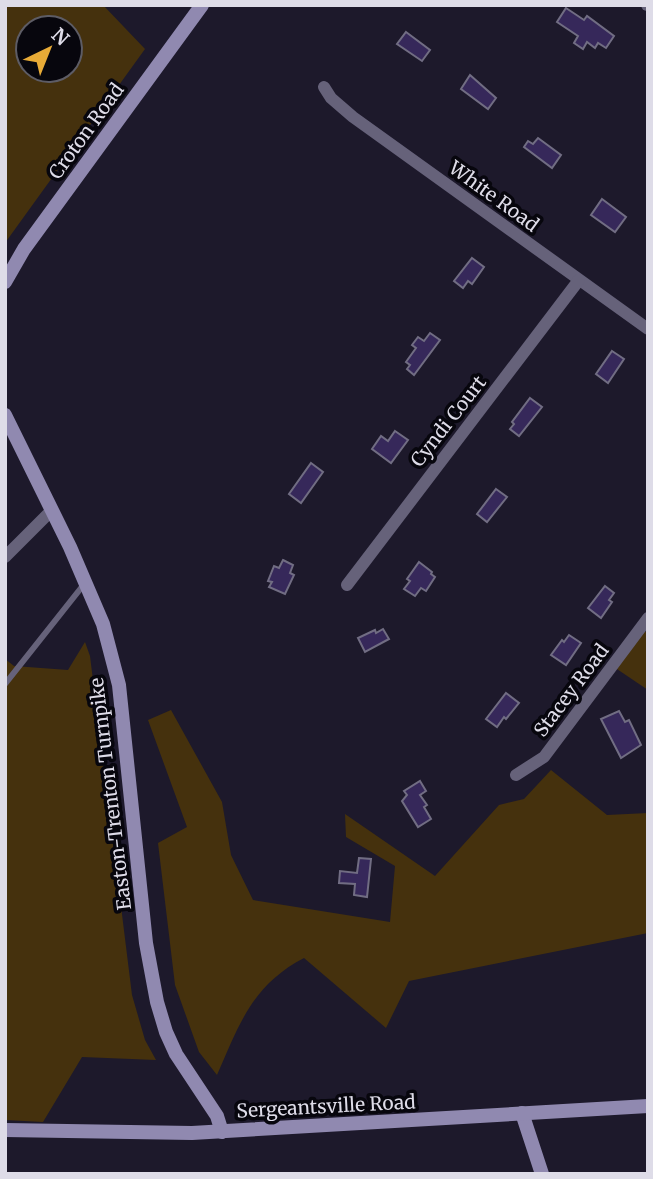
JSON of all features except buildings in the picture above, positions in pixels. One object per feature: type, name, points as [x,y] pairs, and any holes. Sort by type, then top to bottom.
[{"type":"main road","name":"Croton Road","points":[[5,282],[24,249],[202,5]]},
{"type":"main road","name":"Easton-Trenton Turnpike","points":[[5,415],[100,614],[119,685],[146,943],[161,1019],[176,1054],[217,1116],[222,1132]]},
{"type":"main road","name":"Sergeantsville Road","points":[[5,1130],[222,1132],[648,1106]]},
{"type":"main road","points":[[522,1113],[542,1174]]},
{"type":"street","name":"White Road","points":[[324,87],[342,109],[648,329]]},
{"type":"street","name":"Cyndi Court","points":[[347,585],[579,280]]},
{"type":"street","points":[[5,557],[52,510]]},
{"type":"street","name":"Stacey Road","points":[[516,775],[541,761],[648,618]]},
{"type":"lane","points":[[5,684],[86,582]]},
{"type":"shaded area","points":[[5,5],[103,5],[145,49],[5,243]]},
{"type":"shaded area","points":[[637,624],[648,634],[648,690],[608,663]]},
{"type":"shaded area","points":[[85,642],[90,656],[132,995],[145,1040],[156,1060],[82,1057],[43,1122],[5,1120],[5,659],[14,666],[68,670]]},
{"type":"shaded area","points":[[171,710],[222,802],[231,855],[253,900],[390,922],[395,866],[346,837],[345,814],[435,876],[499,805],[524,799],[551,770],[607,815],[648,813],[648,933],[409,981],[386,1028],[304,958],[286,969],[259,994],[240,1023],[217,1075],[199,1052],[175,985],[158,843],[187,827],[148,720]]}]
